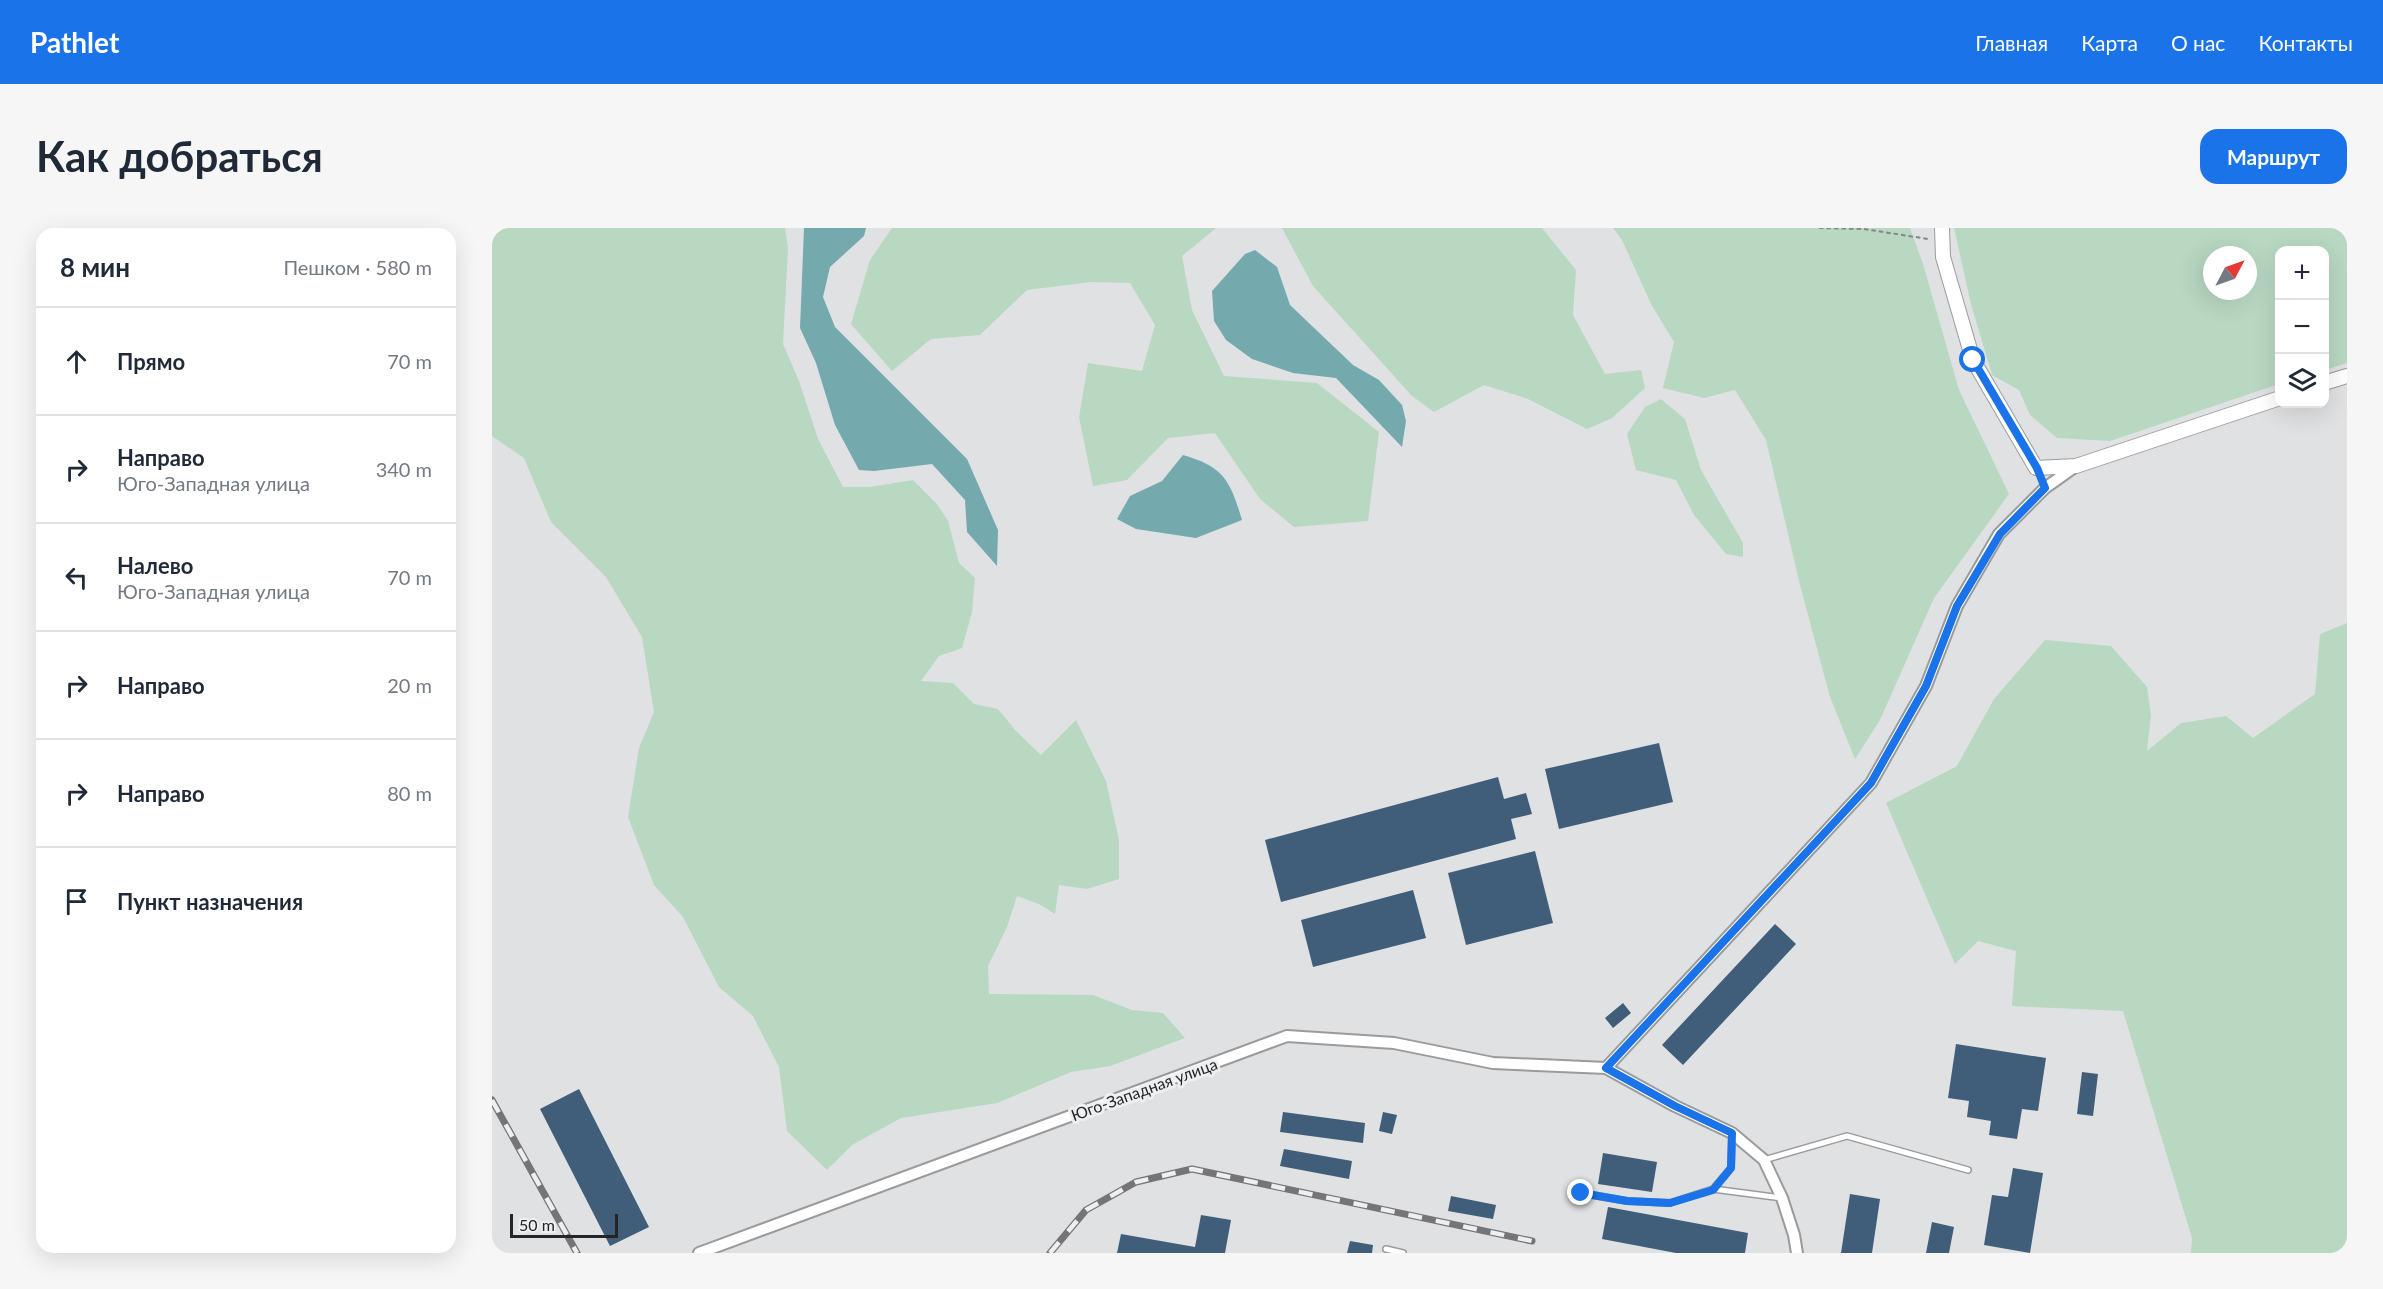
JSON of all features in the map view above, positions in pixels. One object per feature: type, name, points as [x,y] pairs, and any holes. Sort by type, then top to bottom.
[{"type":"street","points":[[1942,235],[1944,257],[1973,360],[2037,468],[2045,488]]},
{"type":"street","points":[[2329,382],[2347,376]]},
{"type":"street","points":[[2037,468],[2076,466],[2275,400]]},
{"type":"street","points":[[1606,1068],[1871,783],[1926,686],[1957,606],[2000,534],[2045,488],[2076,466]]},
{"type":"street","name":"Юго-Западная улица","points":[[699,1253],[1287,1036],[1394,1043],[1493,1063],[1606,1068],[1675,1106],[1732,1133],[1764,1160],[1782,1197],[1794,1234],[1797,1253]]},
{"type":"lane","points":[[1713,1190],[1731,1168],[1732,1133]]},
{"type":"lane","points":[[1764,1160],[1847,1137],[1968,1170]]},
{"type":"lane","points":[[1581,1193],[1627,1201],[1670,1203],[1713,1190],[1782,1197]]},
{"type":"lane","points":[[1386,1249],[1403,1253]]},
{"type":"path","points":[[1819,228],[1864,228],[1942,235]]},
{"type":"green space","points":[[492,228],[785,228],[788,248],[783,344],[799,381],[818,439],[843,487],[870,487],[913,480],[937,504],[948,521],[959,563],[975,578],[972,612],[962,648],[939,656],[921,681],[953,683],[974,704],[998,709],[1016,731],[1041,755],[1076,720],[1106,781],[1119,840],[1119,879],[1087,889],[1059,885],[1055,914],[1039,904],[1017,896],[1007,927],[988,966],[989,994],[1093,995],[1132,1010],[1163,1013],[1185,1038],[1110,1066],[1071,1072],[997,1103],[901,1118],[852,1145],[827,1170],[787,1131],[779,1067],[753,1016],[719,987],[683,917],[654,885],[628,817],[639,748],[654,712],[642,637],[606,577],[551,522],[524,458],[492,436]]},
{"type":"green space","points":[[892,228],[1216,228],[1182,256],[1192,310],[1224,376],[1317,383],[1379,432],[1368,521],[1294,527],[1260,499],[1215,433],[1168,438],[1127,480],[1093,486],[1079,417],[1088,363],[1142,371],[1155,325],[1130,283],[1091,282],[1027,290],[980,335],[931,339],[892,371],[851,324],[870,260]]},
{"type":"green space","points":[[1282,228],[1542,228],[1576,270],[1573,315],[1605,374],[1641,370],[1645,388],[1612,418],[1587,429],[1528,399],[1484,385],[1434,412],[1412,396],[1313,286]]},
{"type":"green space","points":[[1613,228],[1910,228],[1923,264],[1959,390],[2009,494],[1934,598],[1880,720],[1855,759],[1830,697],[1800,585],[1766,440],[1735,390],[1704,398],[1663,388],[1674,342],[1651,304],[1622,240]]},
{"type":"green space","points":[[1954,228],[2347,228],[2347,363],[2329,369],[2329,246],[2275,246],[2275,385],[2110,441],[2057,438],[2030,415],[2019,390],[1992,375],[1971,304]]},
{"type":"green space","points":[[1661,399],[1685,419],[1701,470],[1743,543],[1743,557],[1726,554],[1694,515],[1676,480],[1636,470],[1627,434],[1645,407]]},
{"type":"green space","points":[[2347,623],[2347,1253],[2191,1253],[2192,1238],[2123,1011],[2012,1006],[2016,951],[1978,941],[1955,964],[1886,803],[1957,766],[1994,699],[2045,640],[2111,646],[2147,687],[2151,715],[2147,751],[2181,723],[2226,716],[2253,738],[2315,694],[2320,634]]},
{"type":"water","points":[[804,228],[866,228],[864,236],[830,267],[823,297],[835,327],[967,459],[998,530],[997,566],[967,532],[965,500],[932,464],[874,471],[859,470],[835,425],[816,363],[800,328]]},
{"type":"water","points":[[1255,250],[1277,267],[1290,305],[1353,365],[1379,380],[1402,405],[1406,421],[1402,447],[1336,378],[1293,373],[1252,359],[1226,340],[1214,321],[1212,291],[1245,254]]},
{"type":"water","points":[[1183,455],[1217,470],[1229,485],[1242,520],[1196,538],[1136,529],[1117,519],[1130,496],[1162,481]]},
{"type":"building","points":[[1659,743],[1673,802],[1559,829],[1545,769]]},
{"type":"building","points":[[1498,777],[1504,799],[1526,793],[1532,814],[1511,819],[1516,839],[1281,902],[1265,840]]},
{"type":"building","points":[[1535,851],[1553,923],[1466,945],[1448,873]]},
{"type":"building","points":[[1413,890],[1426,938],[1313,967],[1301,920]]},
{"type":"building","points":[[1775,924],[1796,944],[1683,1065],[1662,1045]]},
{"type":"building","points":[[1623,1003],[1631,1013],[1613,1028],[1605,1018]]},
{"type":"building","points":[[1956,1044],[2046,1058],[2038,1111],[2022,1109],[2017,1139],[1989,1135],[1991,1121],[1967,1117],[1969,1101],[1948,1098]]},
{"type":"building","points":[[2082,1072],[2098,1074],[2093,1116],[2077,1114]]},
{"type":"building","points":[[579,1089],[649,1227],[610,1246],[540,1109]]},
{"type":"building","points":[[1283,1112],[1365,1123],[1363,1143],[1280,1132]]},
{"type":"building","points":[[1383,1112],[1397,1115],[1392,1134],[1379,1131]]},
{"type":"building","points":[[1284,1149],[1352,1161],[1349,1179],[1280,1166]]},
{"type":"building","points":[[1603,1153],[1657,1162],[1652,1192],[1598,1184]]},
{"type":"building","points":[[2013,1168],[2043,1173],[2030,1253],[1984,1245],[1992,1195],[2008,1197]]},
{"type":"building","points":[[1850,1194],[1880,1199],[1872,1253],[1841,1253]]},
{"type":"building","points":[[1451,1196],[1496,1205],[1493,1219],[1448,1211]]},
{"type":"building","points":[[1608,1207],[1748,1233],[1745,1253],[1676,1253],[1602,1239]]},
{"type":"building","points":[[1201,1215],[1231,1220],[1225,1253],[1117,1253],[1121,1234],[1195,1247]]},
{"type":"building","points":[[1932,1222],[1954,1227],[1949,1253],[1926,1253]]},
{"type":"building","points":[[1350,1241],[1373,1245],[1372,1253],[1347,1253]]},
{"type":"railway","points":[[492,1100],[577,1253]]},
{"type":"railway","points":[[1050,1253],[1086,1210],[1136,1182],[1192,1169],[1532,1241]]},
{"type":"route","points":[[1581,1193],[1627,1201],[1670,1203],[1713,1190],[1731,1168],[1732,1133],[1675,1106],[1606,1068],[1871,783],[1926,686],[1957,606],[2000,534],[2045,488],[2037,468],[1973,360]]}]
